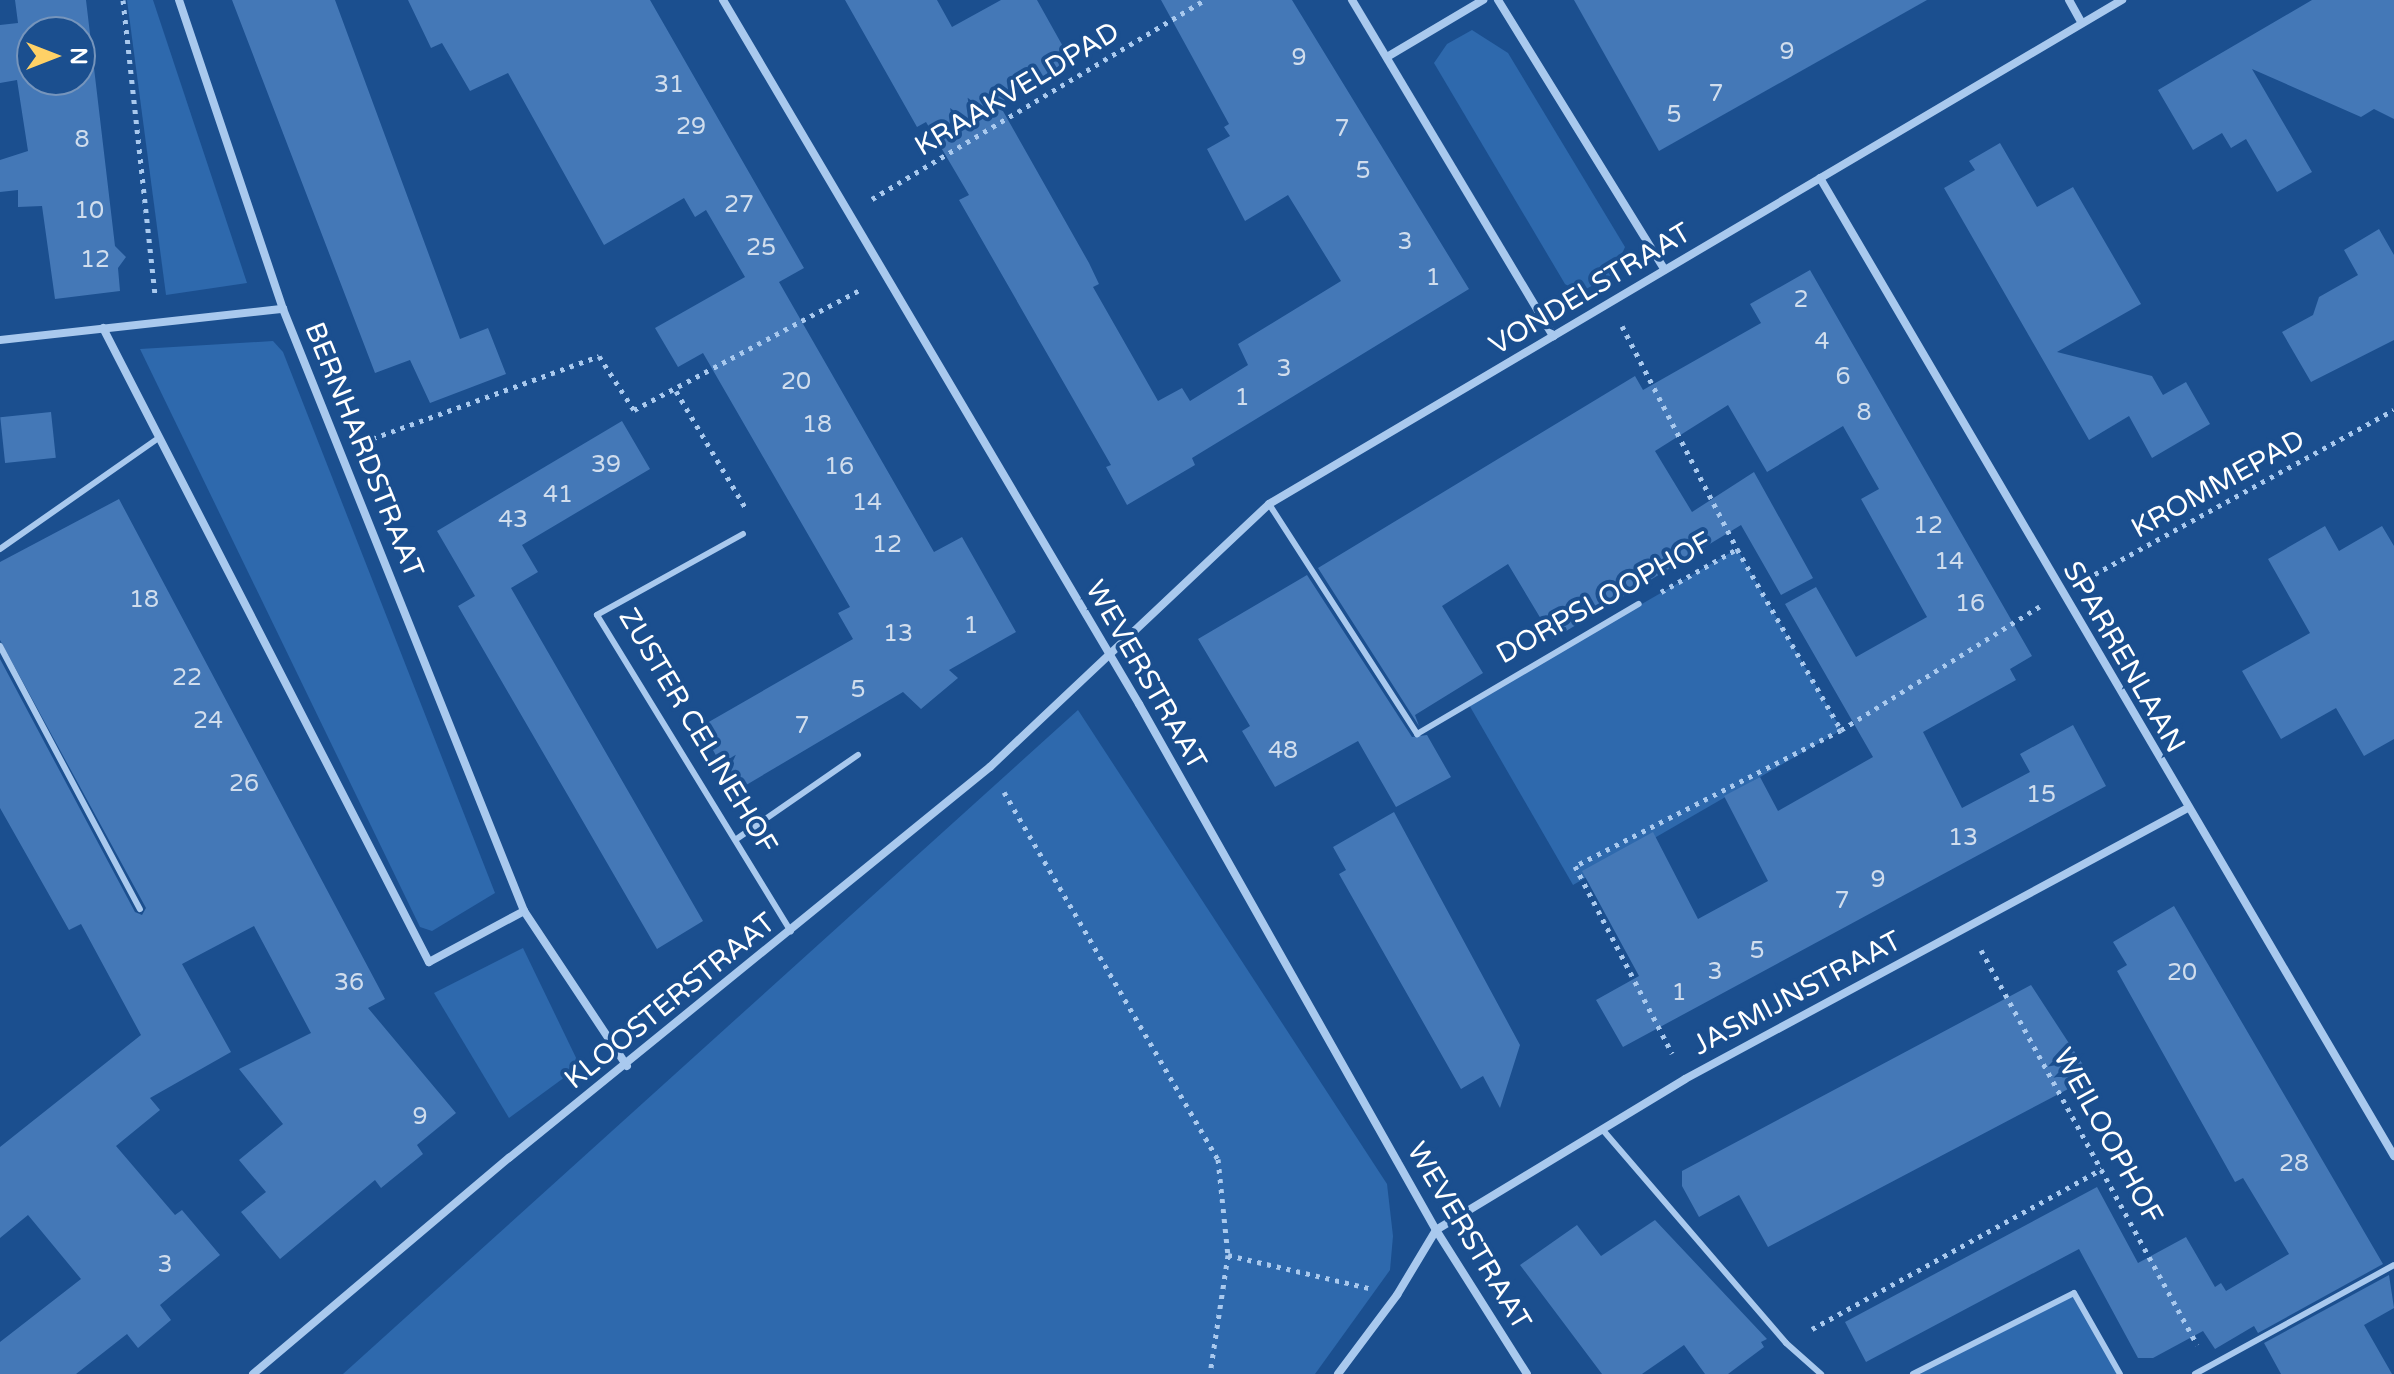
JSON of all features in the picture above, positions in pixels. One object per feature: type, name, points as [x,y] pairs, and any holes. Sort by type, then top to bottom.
[{"type":"street","name":"BERNHARDSTRAAT","points":[[179,0],[283,309],[524,911],[627,1066]]},
{"type":"street","name":"WEVERSTRAAT","points":[[723,0],[1110,656],[1436,1230],[1527,1374]]},
{"type":"street","points":[[1352,0],[1553,336]]},
{"type":"street","points":[[1387,57],[1483,0]]},
{"type":"street","points":[[1498,0],[1665,270]]},
{"type":"street","points":[[2069,0],[2082,23]]},
{"type":"street","name":"VONDELSTRAAT","points":[[1110,656],[1269,504],[2122,0]]},
{"type":"street","name":"SPARRENLAAN","points":[[1820,178],[2186,809],[2394,1156]]},
{"type":"street","points":[[0,340],[283,309]]},
{"type":"street","points":[[103,328],[157,439],[429,962],[524,911]]},
{"type":"street","name":"KLOOSTERSTRAAT","points":[[253,1374],[990,767],[1110,656]]},
{"type":"street","name":"JASMIJNSTRAAT","points":[[1436,1230],[1685,1079],[2186,809]]},
{"type":"street","points":[[1338,1374],[1397,1295],[1436,1230]]},
{"type":"lane","points":[[0,549],[157,439]]},
{"type":"lane","name":"DORPSLOOPHOF","points":[[1269,504],[1417,734],[1639,604]]},
{"type":"lane","name":"ZUSTER CELINEHOF","points":[[743,534],[597,615],[738,838],[791,931]]},
{"type":"lane","points":[[0,646],[140,909]]},
{"type":"lane","points":[[738,838],[858,755]]},
{"type":"lane","points":[[1602,1129],[1786,1343],[1821,1374]]},
{"type":"lane","points":[[2195,1374],[2394,1265]]},
{"type":"lane","points":[[1913,1374],[2074,1293],[2120,1374]]},
{"type":"path","points":[[123,0],[158,321]]},
{"type":"path","name":"KRAAKVELDPAD","points":[[850,212],[1205,0]]},
{"type":"path","points":[[340,451],[599,356],[634,410],[676,391],[887,275]]},
{"type":"path","points":[[1610,302],[1737,549]]},
{"type":"path","points":[[676,391],[757,526],[743,534]]},
{"type":"path","name":"KROMMEPAD","points":[[1841,730],[2060,593],[2394,410]]},
{"type":"path","name":"DORPSLOOPHOF","points":[[1639,604],[1737,549],[1841,730]]},
{"type":"path","points":[[1685,1079],[1575,866],[1841,730]]},
{"type":"path","points":[[990,767],[1218,1159],[1228,1255],[1210,1374]]},
{"type":"path","name":"WEILOOPHOF","points":[[1968,926],[2209,1367]]},
{"type":"path","points":[[1786,1343],[2102,1169]]},
{"type":"path","points":[[1228,1255],[1397,1295]]},
{"type":"shaded area","points":[[127,0],[153,0],[247,283],[166,295]]},
{"type":"shaded area","points":[[1472,30],[1508,53],[1625,247],[1613,274],[1579,293],[1565,284],[1434,63],[1447,44]]},
{"type":"shaded area","points":[[273,341],[283,352],[495,893],[432,931],[420,927],[140,349]]},
{"type":"shaded area","points":[[1737,549],[1842,730],[1573,885],[1469,704]]},
{"type":"shaded area","points":[[1078,710],[1387,1184],[1393,1236],[1390,1270],[1315,1374],[343,1374]]},
{"type":"shaded area","points":[[523,948],[580,1066],[509,1118],[434,993]]},
{"type":"shaded area","points":[[2074,1293],[2120,1374],[1913,1374]]},
{"type":"building","points":[[15,0],[86,0],[88,16],[17,16]]},
{"type":"building","points":[[232,0],[335,0],[460,339],[488,328],[506,374],[430,403],[410,360],[375,373]]},
{"type":"building","points":[[408,0],[650,0],[804,268],[779,282],[934,552],[962,537],[1016,632],[949,670],[958,678],[921,709],[903,692],[736,791],[700,727],[853,639],[838,613],[850,607],[703,353],[678,367],[655,328],[745,277],[706,210],[695,217],[684,198],[604,245],[508,73],[470,91],[442,43],[431,48]]},
{"type":"building","points":[[845,0],[937,0],[952,27],[1001,0],[1037,0],[1070,59],[999,104],[1089,263],[1099,284],[1093,287],[1158,401],[1182,388],[1190,401],[1248,365],[1238,344],[1341,281],[1288,195],[1245,221],[1207,149],[1230,136],[1224,127],[1229,124],[1161,0],[1292,0],[1469,289],[1192,458],[1195,465],[1127,505],[1106,467],[1111,465],[959,200],[969,195],[926,122],[917,127]]},
{"type":"building","points":[[1574,0],[1927,0],[1659,151]]},
{"type":"building","points":[[2312,0],[2394,0],[2394,119],[2374,109],[2361,117],[2252,69],[2312,172],[2277,192],[2246,139],[2231,148],[2222,133],[2193,150],[2158,90]]},
{"type":"building","points":[[16,23],[16,80],[0,83],[0,25]]},
{"type":"building","points":[[96,85],[115,246],[126,257],[118,268],[120,291],[55,299],[42,206],[18,207],[18,190],[0,192],[0,160],[28,151],[19,96],[96,96]]},
{"type":"building","points":[[2000,143],[2037,207],[2073,187],[2141,304],[2057,352],[2152,376],[2163,395],[2186,382],[2210,424],[2152,458],[2129,416],[2089,440],[1944,188],[1975,170],[1969,161]]},
{"type":"building","points":[[2379,229],[2394,255],[2394,340],[2311,382],[2282,332],[2313,315],[2319,297],[2358,275],[2344,250]]},
{"type":"building","points":[[1810,270],[2032,656],[2010,669],[2016,680],[1923,732],[1962,808],[2030,772],[2020,754],[2073,725],[2106,786],[1623,1047],[1596,1000],[1639,976],[1582,871],[1653,832],[1698,919],[1768,881],[1724,796],[1760,777],[1778,811],[1873,757],[1785,604],[1816,587],[1856,657],[1927,617],[1861,499],[1879,489],[1843,426],[1767,472],[1728,405],[1655,451],[1692,512],[1754,472],[1813,578],[1781,595],[1741,525],[1553,639],[1508,564],[1442,606],[1483,673],[1415,715],[1419,726],[1318,568],[1635,376],[1643,390],[1761,323],[1750,304]]},
{"type":"building","points":[[51,412],[56,458],[5,463],[0,417]]},
{"type":"building","points":[[622,421],[650,469],[522,545],[538,572],[511,588],[703,921],[657,949],[458,606],[475,596],[437,531]]},
{"type":"building","points":[[119,499],[385,999],[368,1008],[456,1113],[417,1145],[423,1154],[381,1188],[375,1180],[280,1259],[241,1212],[266,1192],[239,1160],[283,1124],[239,1069],[311,1033],[254,926],[182,964],[231,1052],[150,1098],[160,1110],[116,1146],[175,1215],[182,1210],[220,1255],[160,1305],[171,1320],[138,1348],[127,1334],[76,1374],[0,1374],[0,1342],[81,1279],[28,1215],[0,1238],[0,1147],[141,1035],[81,924],[69,930],[0,808],[0,659],[135,912],[142,915],[146,908],[0,640],[0,562]]},
{"type":"building","points":[[2325,526],[2339,551],[2382,526],[2394,546],[2394,739],[2364,756],[2336,708],[2281,739],[2242,671],[2310,633],[2268,559]]},
{"type":"building","points":[[1307,575],[1412,737],[1427,735],[1451,777],[1396,807],[1358,741],[1275,787],[1242,731],[1250,726],[1198,639]]},
{"type":"building","points":[[1394,812],[1520,1045],[1500,1108],[1483,1076],[1461,1089],[1339,874],[1346,870],[1333,847]]},
{"type":"building","points":[[2174,906],[2383,1264],[2258,1333],[2254,1326],[2215,1349],[2203,1331],[2153,1358],[2138,1358],[2079,1249],[1866,1362],[1845,1322],[2097,1187],[2138,1263],[2186,1237],[2215,1287],[2221,1283],[2226,1291],[2289,1254],[2243,1178],[2235,1182],[2117,971],[2127,965],[2113,942]]},
{"type":"building","points":[[2031,985],[2091,1077],[1768,1247],[1739,1195],[1699,1217],[1682,1186],[1682,1171]]},
{"type":"building","points":[[1655,1220],[1767,1339],[1761,1342],[1764,1347],[1728,1374],[1705,1374],[1684,1345],[1642,1374],[1602,1374],[1520,1265],[1577,1225],[1601,1256]]},
{"type":"building","points":[[2389,1275],[2394,1308],[2364,1325],[2392,1374],[2281,1374],[2264,1343]]}]
